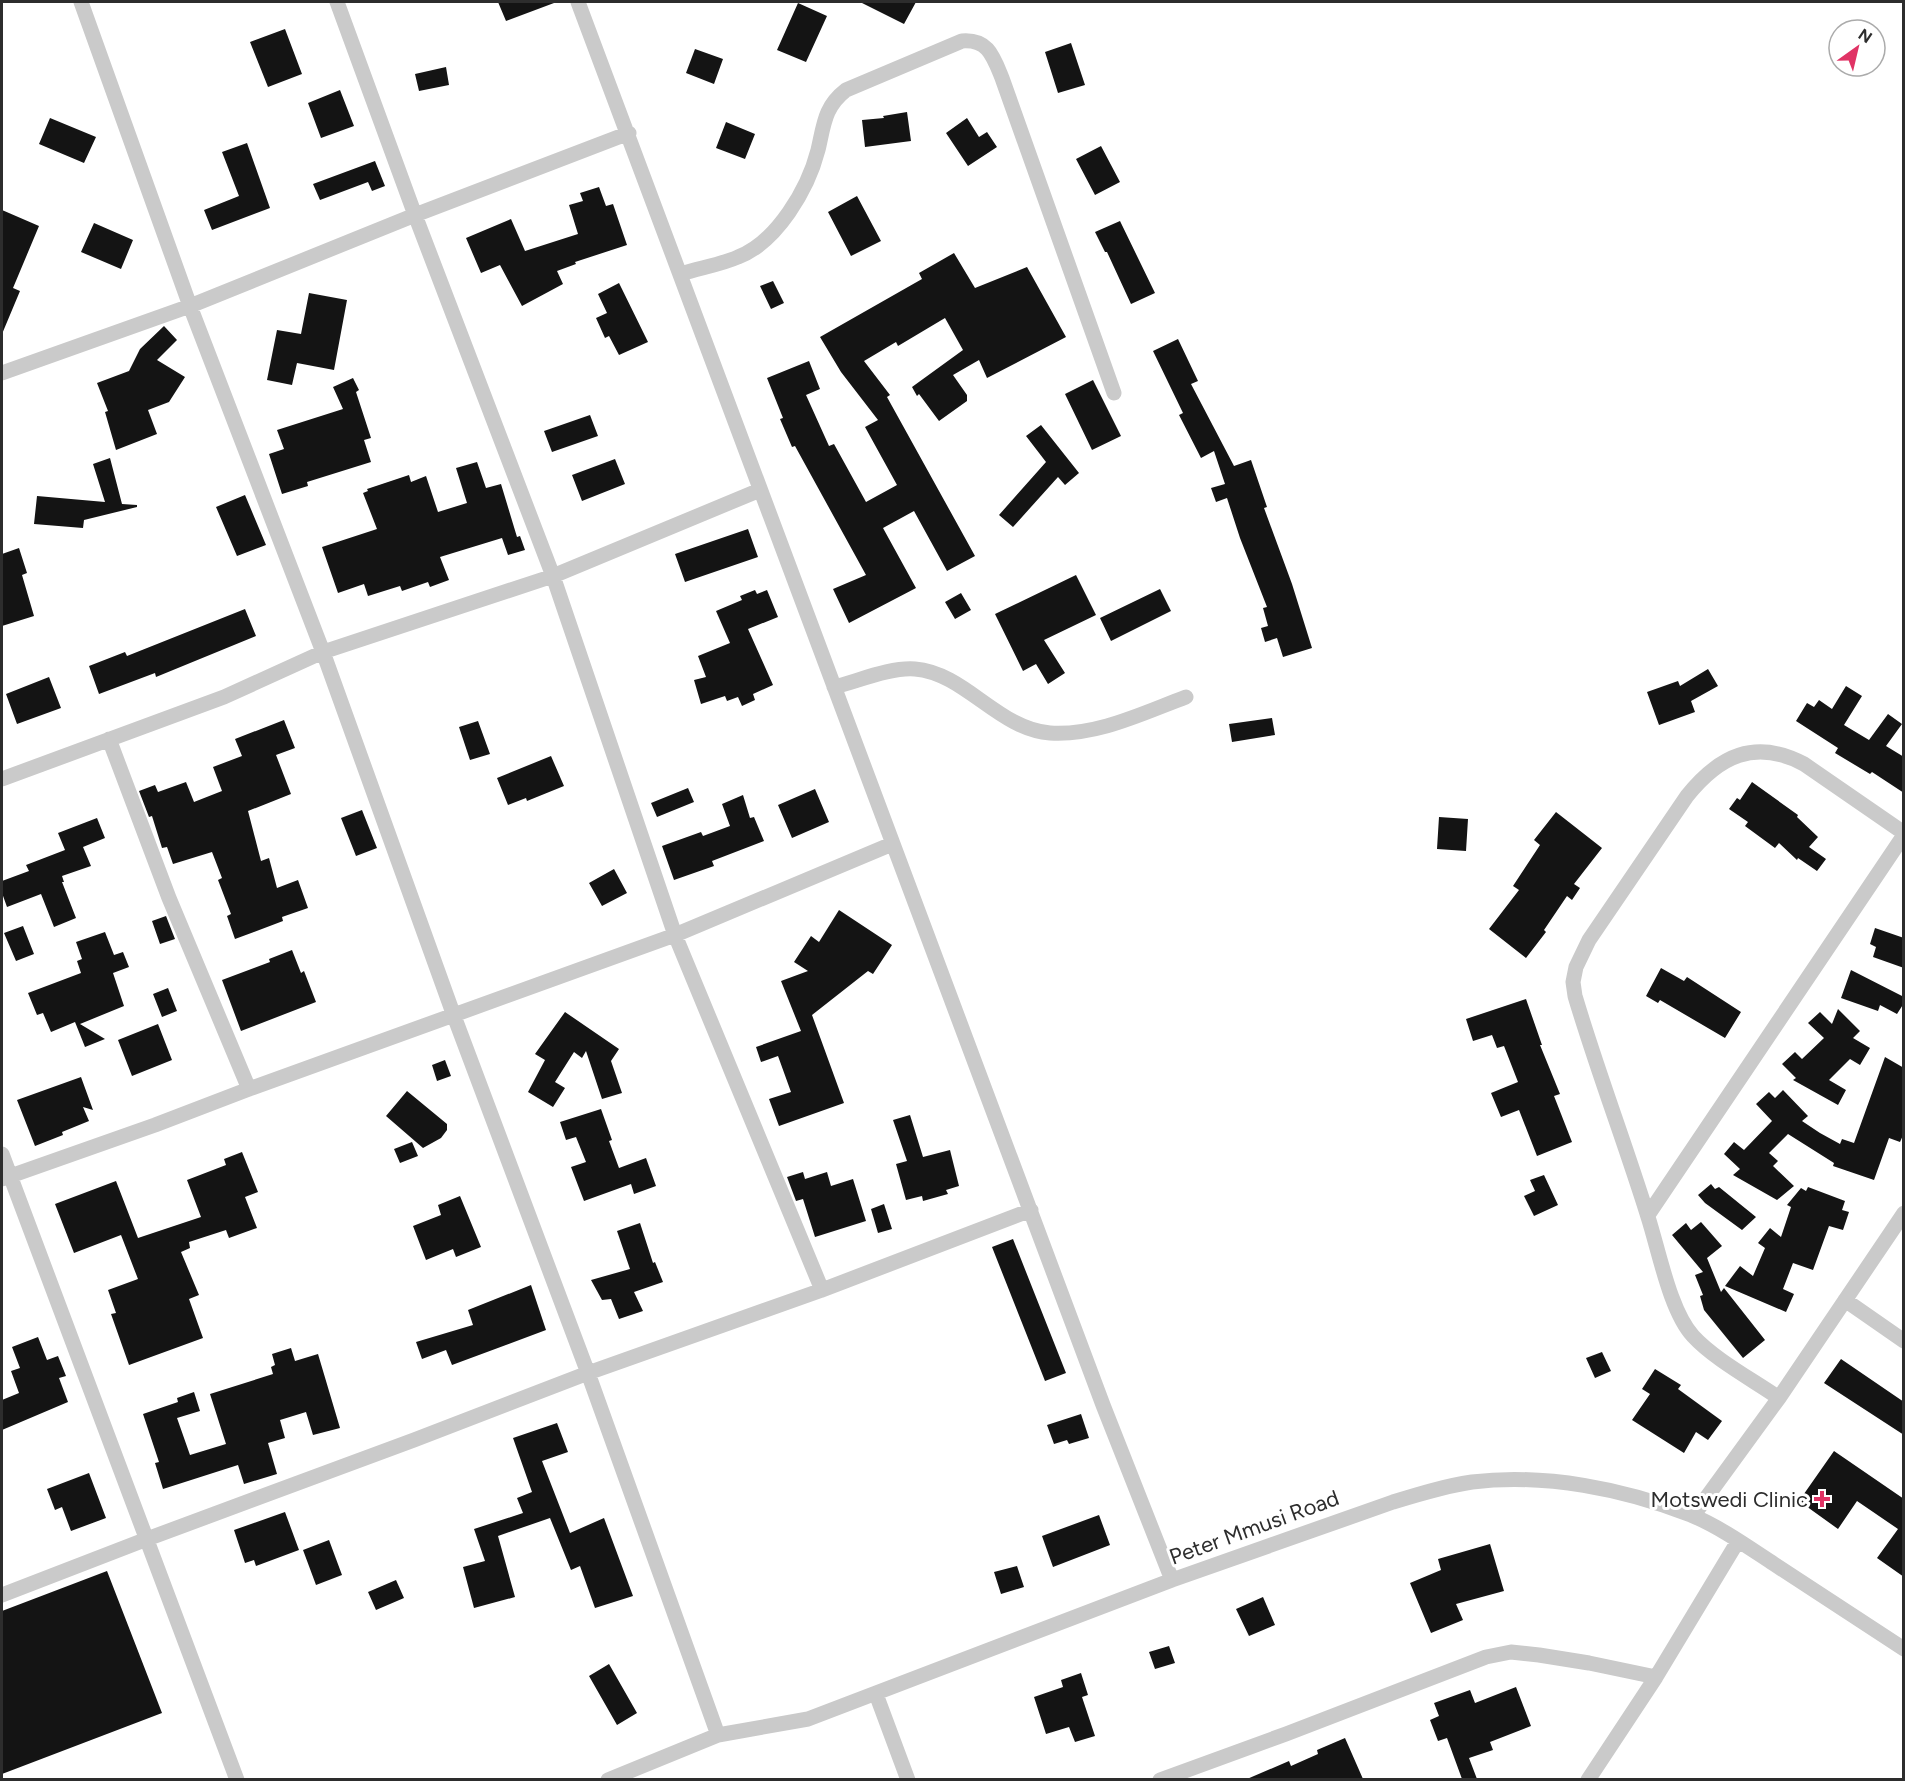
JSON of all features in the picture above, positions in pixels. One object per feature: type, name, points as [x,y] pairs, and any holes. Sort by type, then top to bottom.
[{"type":"street","points":[[81,2],[190,306],[322,652],[454,1016],[588,1373],[718,1735]]},
{"type":"street","points":[[337,2],[415,215],[553,576],[675,935],[822,1290]]},
{"type":"street","points":[[579,2],[892,844],[1103,1405],[1172,1580]]},
{"type":"street","points":[[681,274],[739,257],[764,240],[789,213],[813,168],[824,118],[838,96],[846,90],[962,41],[975,40],[987,47],[1002,78],[1114,393]]},
{"type":"street","points":[[2,373],[190,306],[415,215],[629,133]]},
{"type":"street","points":[[2,779],[224,697],[322,652],[553,576],[760,490]]},
{"type":"street","points":[[834,687],[896,670],[914,669],[933,673],[1025,728],[1050,733],[1095,730],[1186,698]]},
{"type":"street","points":[[109,739],[169,898],[249,1089]]},
{"type":"street","points":[[1648,1215],[1904,834],[1790,756],[1774,752],[1758,752],[1728,759],[1702,778],[1687,796],[1589,940],[1576,967],[1573,982],[1575,996],[1600,1078],[1648,1215],[1677,1310],[1693,1336],[1706,1349],[1779,1398]]},
{"type":"street","points":[[5,1178],[675,935],[892,844]]},
{"type":"street","points":[[2,1154],[5,1178],[147,1539],[237,1779]]},
{"type":"street","points":[[2,1595],[588,1373],[822,1290],[1031,1210]]},
{"type":"street","points":[[1693,1516],[1779,1398],[1904,1213]]},
{"type":"street","points":[[1845,1300],[1904,1341]]},
{"type":"street","name":"Peter Mmusi Road","points":[[608,1779],[718,1735],[808,1719],[1172,1580],[1393,1502],[1429,1491],[1473,1482],[1520,1480],[1564,1483],[1643,1499],[1693,1516],[1738,1541],[1904,1649]]},
{"type":"street","points":[[1588,1779],[1656,1677],[1738,1541]]},
{"type":"street","points":[[1160,1779],[1286,1734],[1486,1657],[1510,1652],[1589,1663],[1656,1677]]},
{"type":"street","points":[[876,1694],[908,1779]]},
{"type":"building","points":[[498,2],[554,2],[554,3],[506,21]]},
{"type":"building","points":[[860,2],[916,2],[904,24]]},
{"type":"building","points":[[798,3],[827,16],[806,62],[777,50]]},
{"type":"building","points":[[285,29],[302,74],[268,87],[250,42]]},
{"type":"building","points":[[1071,43],[1085,85],[1058,93],[1045,52]]},
{"type":"building","points":[[695,49],[723,59],[714,84],[686,73]]},
{"type":"building","points":[[446,67],[449,85],[419,91],[415,74]]},
{"type":"building","points":[[340,90],[354,126],[321,138],[308,103]]},
{"type":"building","points":[[907,112],[911,141],[865,147],[862,120],[884,118],[883,116]]},
{"type":"building","points":[[50,118],[96,137],[84,163],[39,144]]},
{"type":"building","points":[[967,118],[979,137],[987,132],[997,147],[968,166],[946,133]]},
{"type":"building","points":[[726,122],[755,134],[745,159],[716,148]]},
{"type":"building","points":[[247,143],[270,208],[212,230],[204,210],[239,196],[222,152]]},
{"type":"building","points":[[1101,146],[1120,182],[1095,195],[1076,159]]},
{"type":"building","points":[[375,161],[385,186],[372,191],[368,182],[320,200],[313,184]]},
{"type":"building","points":[[599,187],[606,206],[613,204],[627,245],[575,262],[576,264],[557,271],[563,284],[522,306],[500,265],[481,273],[466,238],[511,219],[525,251],[578,234],[569,205],[583,201],[580,193]]},
{"type":"building","points":[[857,196],[881,241],[851,256],[828,212]]},
{"type":"building","points":[[2,210],[39,226],[13,288],[20,291],[2,334]]},
{"type":"building","points":[[1120,221],[1155,293],[1131,304],[1095,232]]},
{"type":"building","points":[[94,223],[133,240],[121,269],[81,252]]},
{"type":"building","points":[[954,253],[975,288],[1027,267],[1066,337],[987,378],[979,360],[953,375],[967,395],[967,401],[939,421],[912,387],[963,350],[945,318],[898,346],[896,342],[864,361],[890,395],[887,397],[975,556],[947,571],[914,511],[883,528],[916,588],[849,623],[833,589],[866,575],[795,446],[792,447],[767,378],[809,361],[820,389],[806,395],[829,446],[834,444],[866,502],[897,485],[865,427],[878,420],[841,372],[820,337],[922,279],[919,273]]},
{"type":"building","points":[[773,281],[784,303],[771,309],[760,286]]},
{"type":"building","points":[[619,283],[648,342],[619,355],[609,336],[605,338],[596,318],[607,313],[598,294]]},
{"type":"building","points":[[309,293],[347,300],[334,370],[297,363],[292,385],[267,380],[277,330],[301,334]]},
{"type":"building","points":[[164,326],[177,340],[157,360],[185,377],[169,402],[148,410],[157,434],[116,450],[105,412],[108,411],[97,383],[129,371],[140,349]]},
{"type":"building","points":[[1178,339],[1198,381],[1191,384],[1234,466],[1251,460],[1267,507],[1264,508],[1292,584],[1312,648],[1283,657],[1277,638],[1265,642],[1261,628],[1268,626],[1263,608],[1267,607],[1227,498],[1216,502],[1211,488],[1225,484],[1214,451],[1201,458],[1179,415],[1183,413],[1153,351]]},
{"type":"building","points":[[353,378],[359,390],[356,392],[371,438],[364,440],[371,462],[307,482],[308,486],[282,494],[269,454],[284,449],[277,430],[343,409],[333,387]]},
{"type":"building","points":[[1093,380],[1121,436],[1092,450],[1065,394]]},
{"type":"building","points":[[590,415],[598,436],[552,452],[544,431]]},
{"type":"building","points":[[1041,425],[1079,473],[1065,485],[1058,477],[1013,527],[999,515],[1046,462],[1026,436]]},
{"type":"building","points":[[110,458],[122,504],[137,505],[137,507],[84,520],[83,528],[34,524],[37,496],[105,502],[93,464]]},
{"type":"building","points":[[615,459],[625,484],[582,501],[572,475]]},
{"type":"building","points":[[477,462],[486,488],[501,484],[517,537],[520,536],[525,550],[508,555],[502,538],[440,557],[449,580],[430,587],[428,582],[402,591],[400,586],[368,596],[364,584],[338,593],[322,547],[377,529],[363,493],[368,491],[367,489],[409,475],[411,482],[426,476],[438,512],[467,503],[456,468]]},
{"type":"building","points":[[245,495],[266,545],[237,556],[216,507]]},
{"type":"building","points":[[748,529],[758,557],[685,582],[675,554]]},
{"type":"building","points":[[19,548],[27,573],[22,575],[34,616],[2,626],[2,554]]},
{"type":"building","points":[[1076,575],[1096,615],[1044,640],[1065,673],[1048,684],[1036,664],[1023,671],[995,614]]},
{"type":"building","points":[[1160,589],[1171,611],[1111,641],[1100,618]]},
{"type":"building","points":[[755,590],[757,594],[767,590],[778,617],[748,629],[773,685],[753,694],[755,700],[742,706],[738,697],[727,701],[725,696],[701,704],[694,680],[706,677],[698,656],[730,643],[716,611],[742,600],[740,596]]},
{"type":"building","points":[[961,593],[971,610],[955,619],[945,602]]},
{"type":"building","points":[[245,609],[256,636],[156,677],[155,673],[99,694],[89,666],[125,652],[127,656]]},
{"type":"building","points":[[1708,669],[1718,686],[1691,701],[1695,712],[1659,725],[1647,692],[1678,681],[1680,686]]},
{"type":"building","points":[[49,677],[61,708],[17,724],[6,694]]},
{"type":"building","points":[[1846,686],[1862,696],[1844,725],[1869,740],[1888,714],[1902,724],[1886,746],[1904,757],[1904,793],[1872,772],[1870,774],[1835,753],[1838,748],[1796,721],[1807,703],[1814,707],[1819,700],[1832,709]]},
{"type":"building","points":[[1272,718],[1275,735],[1232,742],[1229,724]]},
{"type":"building","points":[[284,720],[295,748],[276,755],[291,794],[248,811],[261,861],[269,858],[277,888],[298,880],[308,908],[282,917],[283,921],[235,939],[227,916],[231,914],[218,880],[222,878],[212,852],[173,864],[167,847],[162,848],[152,816],[149,817],[139,791],[155,785],[158,792],[186,782],[194,802],[222,791],[213,767],[242,756],[235,739]]},
{"type":"building","points":[[478,721],[490,754],[470,760],[459,727]]},
{"type":"building","points":[[551,756],[564,786],[527,801],[526,798],[508,805],[497,778]]},
{"type":"building","points":[[1752,782],[1798,815],[1797,817],[1818,837],[1809,847],[1826,859],[1817,871],[1798,858],[1797,860],[1779,843],[1775,848],[1745,826],[1748,822],[1729,809],[1737,798],[1740,800]]},
{"type":"building","points":[[688,788],[694,802],[657,817],[651,803]]},
{"type":"building","points":[[815,789],[829,822],[792,838],[778,805]]},
{"type":"building","points":[[743,795],[750,818],[754,817],[764,841],[712,861],[714,866],[674,880],[662,846],[701,832],[703,836],[730,826],[722,804]]},
{"type":"building","points":[[362,810],[377,848],[356,856],[341,818]]},
{"type":"building","points":[[1556,812],[1602,848],[1574,884],[1580,888],[1572,900],[1567,896],[1544,930],[1546,932],[1526,958],[1489,929],[1519,890],[1513,886],[1540,845],[1534,840]]},
{"type":"building","points":[[1439,817],[1468,819],[1466,851],[1437,849]]},
{"type":"building","points":[[97,818],[105,838],[83,847],[91,866],[62,876],[64,882],[62,882],[76,918],[54,927],[41,894],[7,907],[2,893],[2,881],[29,871],[26,865],[65,850],[58,833]]},
{"type":"building","points":[[614,869],[627,893],[602,906],[589,883]]},
{"type":"building","points":[[839,910],[892,945],[873,974],[868,971],[812,1015],[844,1103],[779,1126],[769,1099],[791,1092],[778,1056],[761,1062],[756,1047],[801,1031],[781,981],[808,971],[794,962],[811,936],[819,942]]},
{"type":"building","points":[[166,916],[175,939],[160,944],[152,921]]},
{"type":"building","points":[[23,926],[34,954],[16,961],[4,933]]},
{"type":"building","points":[[1875,928],[1904,938],[1904,968],[1873,957],[1876,947],[1870,944]]},
{"type":"building","points":[[105,932],[114,955],[123,952],[129,967],[113,973],[124,1006],[80,1024],[105,1039],[85,1047],[75,1022],[51,1032],[43,1013],[37,1015],[28,993],[81,973],[77,961],[82,959],[76,942]]},
{"type":"building","points":[[292,950],[301,973],[304,971],[316,1002],[241,1031],[222,980],[270,962],[269,959]]},
{"type":"building","points":[[1661,968],[1684,981],[1687,977],[1741,1012],[1725,1038],[1660,1000],[1658,1003],[1646,996]]},
{"type":"building","points":[[1851,970],[1904,997],[1904,1003],[1897,1014],[1880,1005],[1878,1011],[1841,998]]},
{"type":"building","points":[[168,988],[177,1011],[162,1017],[153,994]]},
{"type":"building","points":[[1526,999],[1542,1045],[1540,1045],[1560,1094],[1554,1096],[1572,1142],[1537,1156],[1519,1110],[1501,1117],[1491,1093],[1518,1082],[1504,1046],[1497,1048],[1492,1035],[1473,1041],[1466,1019]]},
{"type":"building","points":[[1838,1009],[1860,1031],[1853,1038],[1870,1048],[1860,1065],[1850,1059],[1829,1080],[1846,1090],[1838,1105],[1793,1080],[1796,1078],[1782,1064],[1795,1052],[1802,1059],[1824,1038],[1808,1023],[1820,1012],[1832,1024]]},
{"type":"building","points":[[565,1012],[619,1049],[611,1061],[622,1093],[602,1099],[586,1051],[582,1058],[574,1052],[555,1082],[565,1088],[553,1107],[528,1092],[545,1060],[535,1054]]},
{"type":"building","points":[[158,1024],[172,1060],[132,1076],[118,1040]]},
{"type":"building","points":[[1885,1057],[1904,1068],[1904,1133],[1900,1142],[1889,1138],[1874,1180],[1833,1166],[1834,1163],[1788,1134],[1769,1153],[1778,1161],[1773,1166],[1794,1186],[1777,1200],[1733,1175],[1740,1169],[1724,1154],[1734,1142],[1744,1150],[1772,1121],[1756,1104],[1769,1092],[1775,1098],[1783,1090],[1808,1116],[1802,1121],[1820,1133],[1840,1144],[1842,1139],[1854,1143]]},
{"type":"building","points":[[445,1060],[451,1076],[437,1081],[432,1065]]},
{"type":"building","points":[[81,1077],[93,1110],[83,1107],[89,1121],[35,1146],[17,1100]]},
{"type":"building","points":[[407,1091],[447,1124],[447,1130],[441,1138],[423,1148],[386,1116]]},
{"type":"building","points":[[601,1109],[619,1168],[646,1158],[656,1186],[634,1194],[631,1184],[584,1201],[571,1167],[586,1162],[576,1137],[566,1140],[560,1122]]},
{"type":"building","points":[[910,1115],[923,1157],[950,1150],[959,1186],[946,1190],[948,1194],[923,1201],[922,1196],[906,1200],[896,1164],[907,1161],[893,1120]]},
{"type":"building","points":[[412,1142],[418,1156],[400,1163],[394,1149]]},
{"type":"building","points":[[242,1152],[258,1192],[245,1197],[257,1228],[229,1238],[226,1230],[189,1242],[190,1248],[181,1252],[199,1295],[189,1299],[203,1338],[129,1365],[111,1314],[116,1313],[108,1290],[138,1279],[121,1235],[74,1253],[55,1204],[116,1181],[138,1238],[201,1217],[187,1180],[226,1165],[224,1159]]},
{"type":"building","points":[[803,1172],[805,1179],[827,1172],[831,1186],[853,1179],[866,1221],[815,1237],[803,1199],[796,1201],[787,1177]]},
{"type":"building","points":[[1544,1175],[1558,1205],[1534,1216],[1524,1196],[1535,1191],[1530,1180]]},
{"type":"building","points":[[1711,1184],[1715,1189],[1719,1187],[1756,1217],[1742,1230],[1705,1203],[1698,1195]]},
{"type":"building","points":[[1808,1187],[1845,1201],[1842,1210],[1849,1212],[1843,1230],[1829,1226],[1813,1270],[1793,1263],[1783,1289],[1794,1294],[1786,1312],[1725,1286],[1740,1266],[1753,1276],[1765,1248],[1758,1243],[1770,1228],[1781,1237],[1791,1207],[1787,1205],[1801,1188],[1806,1191]]},
{"type":"building","points":[[460,1196],[481,1247],[456,1257],[453,1249],[426,1260],[413,1226],[441,1215],[438,1205]]},
{"type":"building","points":[[884,1204],[892,1229],[878,1233],[871,1209]]},
{"type":"building","points":[[1701,1222],[1722,1246],[1707,1258],[1721,1292],[1724,1288],[1765,1340],[1743,1358],[1704,1310],[1700,1296],[1703,1295],[1695,1275],[1703,1272],[1672,1235],[1686,1223],[1691,1230]]},
{"type":"building","points":[[640,1223],[653,1263],[655,1262],[663,1282],[634,1292],[643,1311],[619,1319],[611,1299],[602,1300],[591,1280],[630,1269],[617,1231]]},
{"type":"building","points":[[1013,1239],[1066,1373],[1045,1381],[992,1247]]},
{"type":"building","points":[[531,1285],[546,1330],[452,1365],[446,1350],[422,1359],[416,1342],[473,1325],[468,1310]]},
{"type":"building","points":[[38,1337],[47,1360],[58,1356],[66,1376],[59,1378],[68,1402],[2,1430],[2,1400],[19,1393],[11,1371],[20,1368],[12,1347]]},
{"type":"building","points":[[291,1348],[295,1361],[318,1354],[340,1428],[313,1435],[306,1412],[280,1420],[285,1438],[268,1443],[277,1474],[244,1484],[238,1465],[163,1489],[155,1463],[159,1462],[143,1414],[178,1402],[177,1398],[194,1392],[200,1411],[177,1418],[190,1455],[226,1444],[210,1394],[273,1374],[271,1367],[275,1365],[272,1354]]},
{"type":"building","points":[[1602,1352],[1611,1371],[1595,1378],[1586,1358]]},
{"type":"building","points":[[1841,1359],[1904,1402],[1904,1435],[1824,1383]]},
{"type":"building","points":[[1655,1369],[1681,1385],[1678,1389],[1722,1421],[1708,1440],[1696,1432],[1684,1453],[1632,1420],[1650,1394],[1642,1389]]},
{"type":"building","points":[[1081,1414],[1089,1438],[1069,1444],[1067,1440],[1054,1444],[1047,1425]]},
{"type":"building","points":[[557,1423],[568,1452],[542,1461],[570,1533],[604,1518],[633,1596],[595,1608],[580,1566],[571,1570],[550,1518],[498,1536],[515,1597],[474,1608],[463,1567],[485,1561],[474,1529],[523,1513],[517,1498],[532,1492],[513,1438]]},
{"type":"building","points":[[1834,1451],[1904,1499],[1904,1577],[1877,1558],[1898,1529],[1857,1501],[1838,1529],[1799,1501]]},
{"type":"building","points":[[89,1473],[106,1518],[71,1531],[62,1507],[55,1510],[47,1489]]},
{"type":"building","points":[[285,1512],[299,1550],[256,1566],[254,1560],[245,1563],[234,1530]]},
{"type":"building","points":[[1099,1515],[1110,1545],[1053,1567],[1042,1536]]},
{"type":"building","points":[[329,1540],[342,1575],[316,1585],[303,1550]]},
{"type":"building","points":[[1490,1544],[1504,1591],[1456,1604],[1463,1620],[1431,1633],[1410,1583],[1441,1570],[1438,1559]]},
{"type":"building","points":[[1017,1566],[1024,1587],[1001,1594],[994,1572]]},
{"type":"building","points":[[107,1571],[162,1713],[2,1774],[2,1611]]},
{"type":"building","points":[[396,1580],[404,1598],[376,1610],[368,1592]]},
{"type":"building","points":[[1263,1597],[1275,1625],[1249,1636],[1236,1609]]},
{"type":"building","points":[[1169,1646],[1175,1663],[1155,1669],[1149,1652]]},
{"type":"building","points":[[609,1664],[637,1713],[617,1725],[589,1676]]},
{"type":"building","points":[[1081,1673],[1088,1695],[1082,1697],[1095,1736],[1075,1742],[1069,1727],[1046,1734],[1034,1697],[1063,1687],[1061,1680]]},
{"type":"building","points":[[1516,1687],[1531,1726],[1490,1742],[1493,1750],[1469,1758],[1477,1779],[1462,1779],[1447,1738],[1438,1741],[1430,1720],[1439,1716],[1434,1703],[1470,1690],[1475,1703]]},
{"type":"building","points":[[1345,1738],[1363,1779],[1247,1779],[1289,1761],[1291,1766],[1318,1754],[1317,1750]]},
{"type":"place","name":"Motswedi Clinic","points":[[1822,1499]]}]
